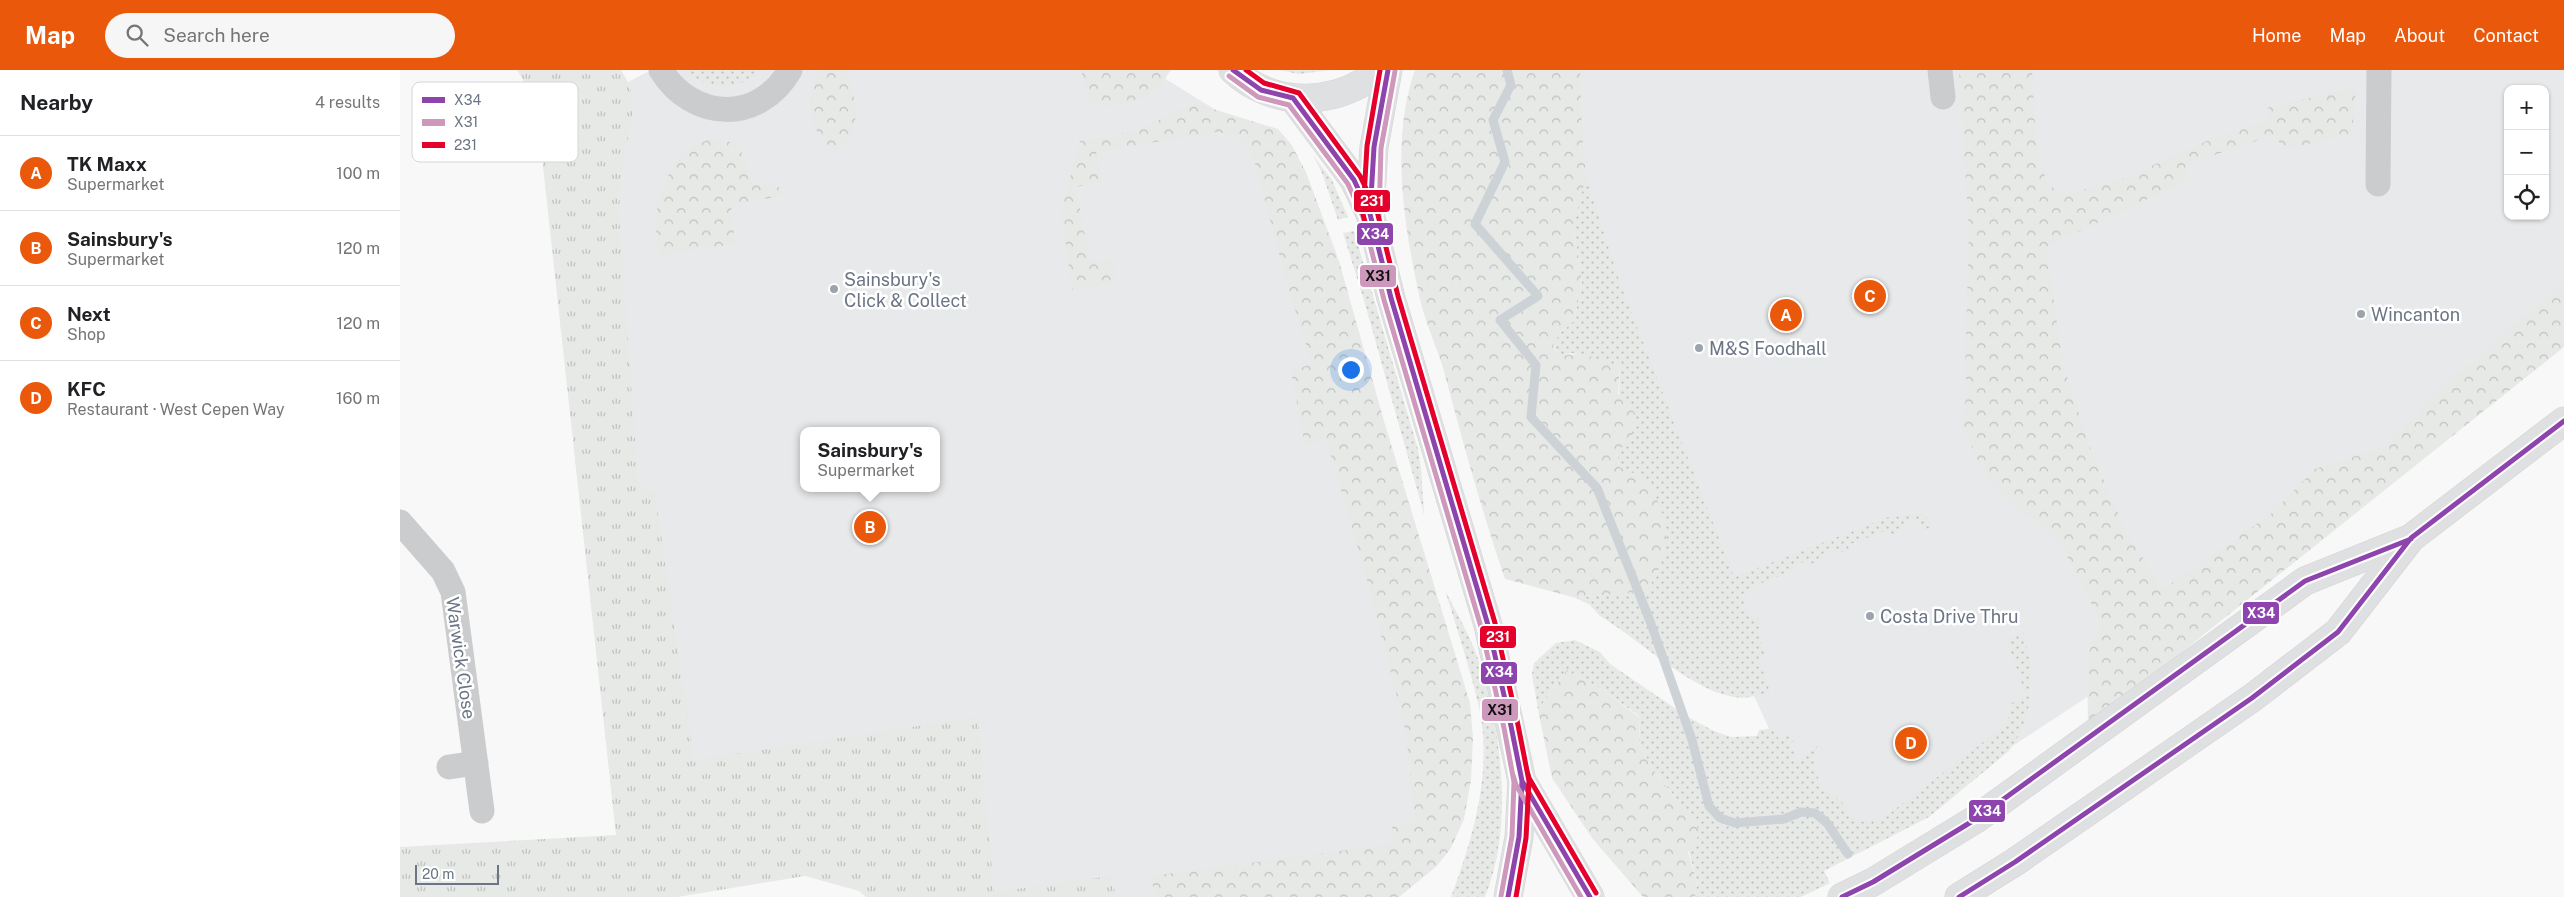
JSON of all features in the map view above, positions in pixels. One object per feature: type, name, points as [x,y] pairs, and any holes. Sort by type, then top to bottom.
[{"type":"main road","points":[[1233,70],[1247,83],[1261,90],[1293,98],[1315,98],[1356,88],[1381,70]]},
{"type":"main road","points":[[1370,214],[1374,147],[1388,70]]},
{"type":"main road","points":[[1293,98],[1354,180],[1370,214],[1391,298],[1488,625],[1522,781],[1519,837],[1508,897]]},
{"type":"main road","points":[[1959,897],[2252,698],[2338,632],[2411,538],[2564,421]]},
{"type":"main road","points":[[1842,897],[1873,882],[1976,819],[2305,581],[2411,538]]},
{"type":"main road","points":[[1522,781],[1590,897]]},
{"type":"street","points":[[661,70],[681,95],[703,106],[728,110],[760,101],[784,80],[790,70]]},
{"type":"street","points":[[1940,70],[1943,98]]},
{"type":"street","points":[[2378,70],[2378,184]]},
{"type":"street","name":"Warwick Close","points":[[400,522],[438,564],[449,582],[460,684],[476,763],[482,811]]},
{"type":"street","points":[[449,767],[476,763]]},
{"type":"shaded area","points":[[651,70],[1151,70],[1266,141],[1448,790],[1396,897],[968,897],[683,815],[638,634],[588,103]]},
{"type":"shaded area","points":[[1523,70],[2564,70],[2564,333],[2197,625],[1953,785],[1828,858],[1725,632],[1605,328]]},
{"type":"green space","points":[[517,70],[621,70],[631,92],[633,113],[623,164],[619,215],[638,483],[655,494],[694,760],[978,717],[994,892],[1111,876],[1116,897],[866,897],[859,891],[805,876],[677,897],[400,897],[400,847],[616,835],[543,162],[578,162],[578,82],[524,82]]},
{"type":"green space","points":[[684,70],[761,70],[742,82],[722,86],[702,82]]},
{"type":"green space","points":[[820,70],[848,70],[855,103],[855,122],[847,140],[839,150],[825,143],[813,121],[810,104],[811,96]]},
{"type":"green space","points":[[1081,70],[1171,70],[1160,86],[1147,95],[1118,105],[1108,106],[1100,105],[1091,99]]},
{"type":"green space","points":[[1279,70],[1330,70],[1299,74]]},
{"type":"green space","points":[[1415,70],[1580,70],[1586,177],[1573,225],[1582,281],[1574,321],[1560,333],[1553,346],[1560,356],[1583,355],[1620,367],[1618,394],[1635,413],[1631,441],[1617,451],[1619,467],[1647,479],[1661,509],[1666,535],[1662,561],[1647,591],[1576,598],[1505,579],[1488,528],[1442,365],[1423,309],[1409,243],[1402,184],[1401,155],[1407,97]]},
{"type":"green space","points":[[1959,70],[2032,70],[2036,144],[2047,184],[2065,195],[2127,177],[2218,136],[2270,121],[2267,108],[2356,87],[2352,135],[2284,149],[2274,135],[2185,165],[2188,180],[2046,247],[2063,364],[2089,445],[2126,532],[2163,589],[2271,514],[2315,469],[2387,446],[2445,385],[2564,282],[2564,347],[2088,727],[2087,657],[2101,622],[2058,539],[2002,495],[1978,461],[1963,425],[1967,385],[1965,371],[1969,233]]},
{"type":"green space","points":[[1197,104],[1278,129],[1291,144],[1306,172],[1339,261],[1384,421],[1470,703],[1473,738],[1471,780],[1464,819],[1451,848],[1437,866],[1399,897],[1156,897],[1150,876],[1394,844],[1392,825],[1415,823],[1406,732],[1364,569],[1326,439],[1305,446],[1291,371],[1312,364],[1288,287],[1254,159],[1243,142],[1230,135],[1216,132],[1096,152],[1101,182],[1076,187],[1090,263],[1113,260],[1115,283],[1072,290],[1061,211],[1080,141],[1137,131],[1182,108]]},
{"type":"green space","points":[[717,138],[726,140],[742,153],[748,166],[750,182],[782,188],[781,196],[731,205],[735,244],[660,255],[656,225],[660,196],[665,183],[672,170],[691,148]]},
{"type":"green space","points":[[1313,155],[1332,180],[1348,217],[1338,220],[1322,173]]},
{"type":"green space","points":[[1586,177],[1619,280],[1734,577],[1889,517],[1925,514],[1931,527],[1923,530],[1918,519],[1905,523],[1904,530],[1890,535],[1890,529],[1848,545],[1849,550],[1839,553],[1838,550],[1823,553],[1823,559],[1811,564],[1808,560],[1795,565],[1795,570],[1749,588],[1744,603],[1749,615],[1761,620],[1758,631],[1766,655],[1759,659],[1770,692],[1740,698],[1713,691],[1680,673],[1600,616],[1590,605],[1576,598],[1647,591],[1619,468],[1617,451],[1620,367],[1572,353],[1560,356],[1553,345],[1560,333],[1574,321],[1582,281],[1573,225]]},
{"type":"green space","points":[[1354,231],[1418,449],[1424,514],[1343,233]]},
{"type":"green space","points":[[1445,590],[1475,650],[1486,686],[1498,747],[1502,809],[1500,840],[1494,870],[1485,897],[1451,897],[1473,828],[1482,780],[1484,755],[1479,707]]},
{"type":"green space","points":[[2024,633],[2031,668],[2029,706],[2022,730],[2009,751],[1929,817],[1824,871],[1830,883],[1801,897],[1695,897],[1697,882],[1674,796],[1652,768],[1640,745],[1639,716],[1603,690],[1567,670],[1538,710],[1532,674],[1534,663],[1556,643],[1575,640],[1600,652],[1610,664],[1688,717],[1714,731],[1731,737],[1757,736],[1759,730],[1774,728],[1778,738],[1792,734],[1795,741],[1790,743],[1798,762],[1818,745],[1815,752],[1814,765],[1815,772],[1821,783],[1830,795],[1843,804],[1851,815],[1862,822],[1885,817],[1999,730],[2008,718],[2010,712],[2009,704],[2027,697],[2006,640]]},
{"type":"green space","points":[[1567,670],[1603,690],[1639,717],[1640,745],[1652,768],[1701,832],[1688,852],[1697,882],[1695,897],[1643,897],[1592,838],[1552,778],[1538,710]]},
{"type":"waterway","points":[[1507,70],[1511,85],[1493,120],[1505,162],[1475,224],[1538,296],[1500,320],[1536,365],[1531,417],[1597,488],[1650,621],[1692,740],[1709,806],[1720,818],[1735,823],[1784,819],[1801,812],[1815,813],[1827,823],[1848,854]]},
{"type":"transit line","name":"X34","points":[[1233,70],[1261,90],[1293,98],[1354,180],[1370,214],[1391,298],[1488,625],[1511,726],[1522,781],[1519,837],[1508,897]]},
{"type":"transit line","name":"231","points":[[1246,70],[1264,83],[1299,93],[1360,176],[1377,211],[1398,296],[1495,623],[1518,725],[1529,781],[1526,838],[1516,897]]},
{"type":"transit line","name":"231","points":[[1365,222],[1363,214],[1367,146],[1380,70]]},
{"type":"transit line","name":"X34","points":[[1370,214],[1374,147],[1388,70]]},
{"type":"transit line","name":"X31","points":[[1379,218],[1381,148],[1395,71]]},
{"type":"transit line","name":"X31","points":[[1229,76],[1258,97],[1289,105],[1348,184],[1363,217],[1384,300],[1481,627],[1504,728],[1514,782],[1512,836],[1501,896]]},
{"type":"transit line","name":"X34","points":[[1959,897],[2015,862],[2252,698],[2338,632],[2411,538],[2564,421]]},
{"type":"transit line","name":"X34","points":[[1842,897],[1873,882],[1976,819],[2305,581],[2411,539]]},
{"type":"transit line","name":"231","points":[[1527,771],[1529,778],[1596,893]]},
{"type":"transit line","name":"X31","points":[[1513,775],[1516,785],[1581,897]]},
{"type":"transit line","name":"X34","points":[[1522,781],[1590,897]]},
{"type":"place","name":"Sainsbury's Click & Collect","points":[[834,289]]},
{"type":"place","name":"Next","points":[[1870,296]]},
{"type":"place","name":"Wincanton","points":[[2361,314]]},
{"type":"place","name":"TK Maxx","points":[[1786,315]]},
{"type":"place","name":"M&S Foodhall","points":[[1699,348]]},
{"type":"place","name":"Sainsbury's","points":[[870,527]]},
{"type":"place","name":"Costa Drive Thru","points":[[1870,616]]},
{"type":"place","name":"KFC","points":[[1911,743]]}]
